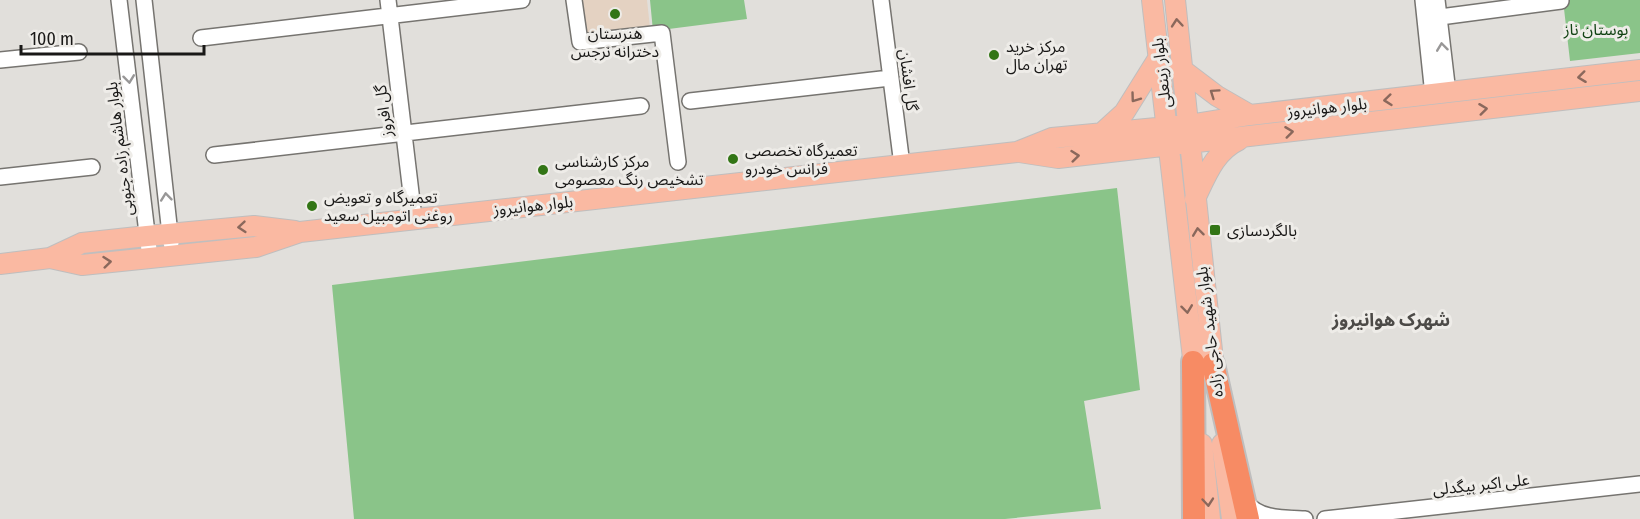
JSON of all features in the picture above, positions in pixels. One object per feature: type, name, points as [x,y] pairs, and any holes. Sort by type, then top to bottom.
[{"type":"highway","points":[[1203,363],[1241,487],[1248,519]]},
{"type":"highway","points":[[1194,519],[1203,363]]},
{"type":"main road","name":"بلوار زینعلی","points":[[1152,0],[1167,137]]},
{"type":"main road","name":"بلوار زینعلی","points":[[1175,0],[1180,68],[1189,134]]},
{"type":"main road","points":[[1102,133],[1124,113],[1159,57]]},
{"type":"main road","points":[[1180,68],[1217,96],[1250,115]]},
{"type":"main road","name":"بلوار هوانیروز","points":[[50,258],[82,265],[256,247],[300,232],[414,218],[1017,152],[1058,158],[1189,134],[1250,115],[1640,70]]},
{"type":"main road","name":"بلوار هوانیروز","points":[[1189,134],[1247,137],[1640,91]]},
{"type":"main road","name":"بلوار هوانیروز","points":[[1017,152],[1052,138],[1102,133],[1167,137]]},
{"type":"main road","name":"بلوار شهید حاجی زاده","points":[[1189,134],[1210,519]]},
{"type":"main road","name":"بلوار شهید حاجی زاده","points":[[1167,137],[1203,363],[1232,519]]},
{"type":"main road","points":[[1194,201],[1209,170],[1225,147],[1247,137]]},
{"type":"main road","name":"بلوار هوانیروز","points":[[0,264],[50,258],[82,243],[147,236],[254,226],[300,232]]},
{"type":"street","name":"بلوار هاشم زاده جنوبی","points":[[120,0],[150,258]]},
{"type":"street","points":[[144,0],[172,255]]},
{"type":"street","name":"گل افروز","points":[[388,0],[414,218]]},
{"type":"street","points":[[201,38],[522,0]]},
{"type":"street","points":[[574,0],[580,42],[663,33],[678,162]]},
{"type":"street","name":"گل افشان","points":[[880,0],[902,165]]},
{"type":"street","points":[[1423,0],[1432,18],[1441,94]]},
{"type":"street","points":[[1432,18],[1437,0]]},
{"type":"street","points":[[1432,18],[1561,2]]},
{"type":"street","points":[[0,60],[79,52]]},
{"type":"street","points":[[690,101],[890,78]]},
{"type":"street","points":[[214,155],[641,106]]},
{"type":"street","points":[[0,177],[92,166]]},
{"type":"street","name":"علی اکبر بیگدلی","points":[[1325,519],[1640,484]]},
{"type":"street","points":[[1241,487],[1252,513],[1261,517],[1305,519]]},
{"type":"shaded area","name":"هنرستان دخترانه نرجس","points":[[580,0],[647,0],[650,28],[585,36]]},
{"type":"green space","points":[[650,0],[744,0],[747,19],[653,31]]},
{"type":"green space","name":"بوستان ناز","points":[[1563,0],[1640,0],[1640,53],[1570,61]]},
{"type":"green space","points":[[1117,188],[1140,390],[1084,401],[1101,509],[1005,519],[354,519],[332,285]]},
{"type":"place","name":"هنرستان دخترانه نرجس","points":[[615,14]]},
{"type":"place","name":"مرکز خرید تهران مال","points":[[994,55]]},
{"type":"place","name":"تعمیرگاه تخصصی فرانس خودرو","points":[[733,159]]},
{"type":"place","name":"مرکز کارشناسی تشخیص رنگ معصومی","points":[[543,170]]},
{"type":"place","name":"تعمیرگاه و تعویض روغنی اتومبیل سعید","points":[[312,206]]},
{"type":"place","name":"بالگردسازی","points":[[1215,230]]},
{"type":"district","name":"شهرک هوانیروز","points":[[1391,320]]}]
